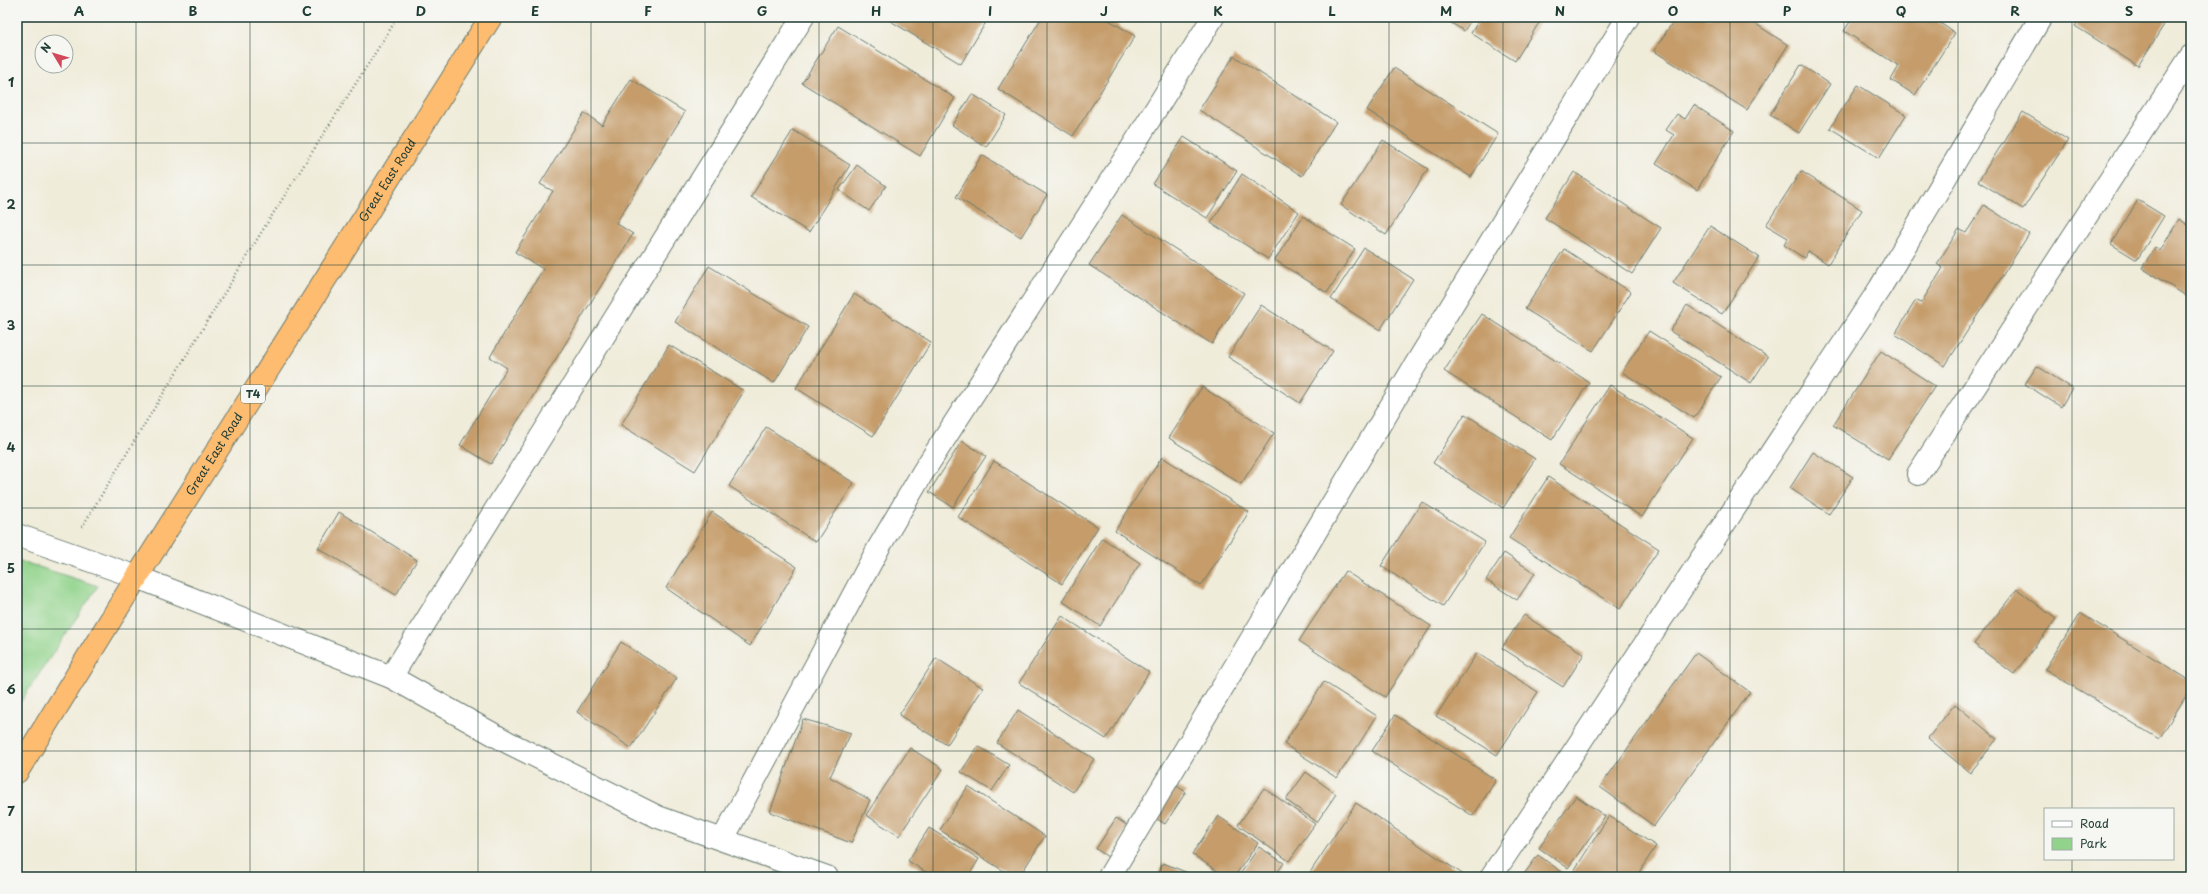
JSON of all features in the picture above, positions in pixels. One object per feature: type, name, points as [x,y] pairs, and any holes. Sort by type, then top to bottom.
[{"type":"highway","name":"Great East Road","points":[[17,772],[137,577],[492,17]]},
{"type":"street","points":[[391,677],[803,17]]},
{"type":"street","points":[[723,840],[879,547],[923,472],[1133,146],[1213,17]]},
{"type":"street","points":[[1109,877],[1416,364],[1628,17]]},
{"type":"street","points":[[1491,877],[1880,288],[2040,17]]},
{"type":"street","points":[[1918,474],[2191,56]]},
{"type":"street","points":[[17,535],[137,577],[391,677],[509,743],[658,817],[827,877]]},
{"type":"path","points":[[67,552],[264,228],[398,17]]},
{"type":"green space","points":[[17,560],[98,586],[17,707]]},
{"type":"building","points":[[884,17],[989,17],[961,64]]},
{"type":"building","points":[[1042,17],[1104,17],[1135,36],[1073,136],[998,89]]},
{"type":"building","points":[[1442,17],[1473,17],[1464,31]]},
{"type":"building","points":[[1481,17],[1542,18],[1515,61],[1471,33]]},
{"type":"building","points":[[1676,17],[1745,17],[1788,45],[1747,110],[1654,51]]},
{"type":"building","points":[[1853,17],[1931,17],[1955,33],[1915,95],[1891,80],[1899,66],[1844,31]]},
{"type":"building","points":[[2081,17],[2169,17],[2138,66],[2075,26]]},
{"type":"building","points":[[838,26],[955,98],[920,156],[802,83]]},
{"type":"building","points":[[1234,56],[1336,122],[1302,176],[1199,110]]},
{"type":"building","points":[[1801,65],[1830,84],[1799,133],[1770,115]]},
{"type":"building","points":[[1394,68],[1498,134],[1471,177],[1367,110]]},
{"type":"building","points":[[631,79],[685,112],[616,223],[633,234],[491,464],[460,445],[507,368],[490,357],[543,269],[515,252],[553,191],[540,184],[584,113],[602,125]]},
{"type":"building","points":[[1858,85],[1906,115],[1879,158],[1830,128]]},
{"type":"building","points":[[972,94],[1006,115],[986,147],[952,125]]},
{"type":"building","points":[[1694,105],[1734,131],[1697,190],[1656,164],[1674,135],[1666,130],[1677,114],[1685,119]]},
{"type":"building","points":[[2023,112],[2068,140],[2023,209],[1978,181]]},
{"type":"building","points":[[793,130],[850,165],[809,232],[751,197]]},
{"type":"building","points":[[1184,137],[1237,171],[1207,218],[1153,184]]},
{"type":"building","points":[[1383,140],[1428,169],[1386,235],[1341,205]]},
{"type":"building","points":[[982,155],[1047,195],[1021,237],[956,197]]},
{"type":"building","points":[[857,165],[886,186],[869,211],[839,190]]},
{"type":"building","points":[[1801,171],[1862,210],[1828,264],[1808,251],[1804,258],[1784,245],[1788,238],[1766,225]]},
{"type":"building","points":[[1574,172],[1661,228],[1632,274],[1545,218]]},
{"type":"building","points":[[1242,174],[1299,212],[1268,259],[1211,223]]},
{"type":"building","points":[[2138,200],[2164,216],[2137,260],[2111,244]]},
{"type":"building","points":[[1984,205],[2029,234],[1945,366],[1895,334],[1916,300],[1921,303],[1943,268],[1937,264],[1959,229],[1966,233]]},
{"type":"building","points":[[1122,215],[1244,293],[1212,344],[1089,265]]},
{"type":"building","points":[[1303,216],[1355,249],[1327,293],[1275,260]]},
{"type":"building","points":[[2179,219],[2191,227],[2191,299],[2142,268],[2155,247],[2160,251]]},
{"type":"building","points":[[1710,226],[1759,257],[1722,314],[1673,283]]},
{"type":"building","points":[[1364,248],[1413,279],[1380,330],[1331,299]]},
{"type":"building","points":[[1564,249],[1631,292],[1593,351],[1525,309]]},
{"type":"building","points":[[709,266],[808,327],[774,383],[675,322]]},
{"type":"building","points":[[854,294],[931,342],[873,436],[796,388]]},
{"type":"building","points":[[1261,305],[1333,351],[1300,403],[1228,357]]},
{"type":"building","points":[[1687,305],[1768,357],[1751,383],[1670,331]]},
{"type":"building","points":[[1482,314],[1589,382],[1552,440],[1444,371]]},
{"type":"building","points":[[1649,331],[1721,377],[1694,418],[1622,372]]},
{"type":"building","points":[[669,345],[744,391],[695,471],[621,425]]},
{"type":"building","points":[[1881,351],[1935,386],[1888,459],[1833,425]]},
{"type":"building","points":[[2037,366],[2072,388],[2061,407],[2025,384]]},
{"type":"building","points":[[1610,385],[1693,438],[1642,517],[1559,464]]},
{"type":"building","points":[[1202,387],[1274,433],[1241,484],[1169,438]]},
{"type":"building","points":[[1465,414],[1535,459],[1503,508],[1433,463]]},
{"type":"building","points":[[766,427],[854,483],[816,542],[729,486]]},
{"type":"building","points":[[962,441],[986,456],[953,507],[929,492]]},
{"type":"building","points":[[1813,452],[1853,477],[1829,514],[1790,488]]},
{"type":"building","points":[[1162,457],[1249,512],[1201,586],[1115,531]]},
{"type":"building","points":[[994,461],[1098,527],[1062,584],[958,517]]},
{"type":"building","points":[[1548,477],[1659,549],[1620,609],[1509,538]]},
{"type":"building","points":[[1422,502],[1485,542],[1443,606],[1381,566]]},
{"type":"building","points":[[339,512],[417,560],[396,595],[318,548]]},
{"type":"building","points":[[712,512],[797,567],[750,646],[666,588]]},
{"type":"building","points":[[1102,538],[1140,563],[1100,626],[1062,601]]},
{"type":"building","points":[[1504,553],[1535,573],[1517,600],[1486,580]]},
{"type":"building","points":[[1345,571],[1431,626],[1385,697],[1299,641]]},
{"type":"building","points":[[2017,589],[2056,619],[2014,674],[1974,644]]},
{"type":"building","points":[[2080,613],[2191,681],[2191,688],[2159,739],[2045,669]]},
{"type":"building","points":[[1524,615],[1584,654],[1563,687],[1502,648]]},
{"type":"building","points":[[1062,616],[1149,672],[1106,739],[1019,683]]},
{"type":"building","points":[[621,642],[677,678],[631,748],[577,712]]},
{"type":"building","points":[[1477,653],[1538,692],[1497,755],[1436,716]]},
{"type":"building","points":[[1696,653],[1750,692],[1654,826],[1600,787]]},
{"type":"building","points":[[936,658],[983,688],[947,745],[899,715]]},
{"type":"building","points":[[1324,682],[1377,716],[1337,778],[1284,744]]},
{"type":"building","points":[[1955,704],[1997,739],[1970,773],[1928,738]]},
{"type":"building","points":[[1018,710],[1094,759],[1073,792],[997,743]]},
{"type":"building","points":[[1395,715],[1496,780],[1473,816],[1372,751]]},
{"type":"building","points":[[803,719],[851,733],[830,777],[870,800],[851,843],[770,812]]},
{"type":"building","points":[[978,746],[1009,765],[992,791],[961,772]]},
{"type":"building","points":[[910,748],[943,769],[899,836],[866,815]]},
{"type":"building","points":[[1306,772],[1336,794],[1317,822],[1286,800]]},
{"type":"building","points":[[1172,783],[1186,792],[1165,824],[1151,815]]},
{"type":"building","points":[[968,786],[1045,836],[1019,877],[1013,877],[940,830]]},
{"type":"building","points":[[1264,788],[1315,824],[1289,861],[1238,825]]},
{"type":"building","points":[[1576,796],[1605,816],[1568,868],[1539,848]]},
{"type":"building","points":[[1356,803],[1467,877],[1307,877]]},
{"type":"building","points":[[1218,816],[1258,843],[1234,877],[1226,877],[1192,854]]},
{"type":"building","points":[[1609,816],[1656,846],[1636,877],[1570,877]]},
{"type":"building","points":[[1116,818],[1128,826],[1108,857],[1096,849]]},
{"type":"building","points":[[929,828],[979,859],[968,877],[934,877],[908,861]]},
{"type":"building","points":[[1259,847],[1284,863],[1274,877],[1238,877]]},
{"type":"building","points":[[1538,855],[1566,875],[1565,877],[1522,877]]},
{"type":"building","points":[[1163,863],[1198,877],[1157,877]]}]
